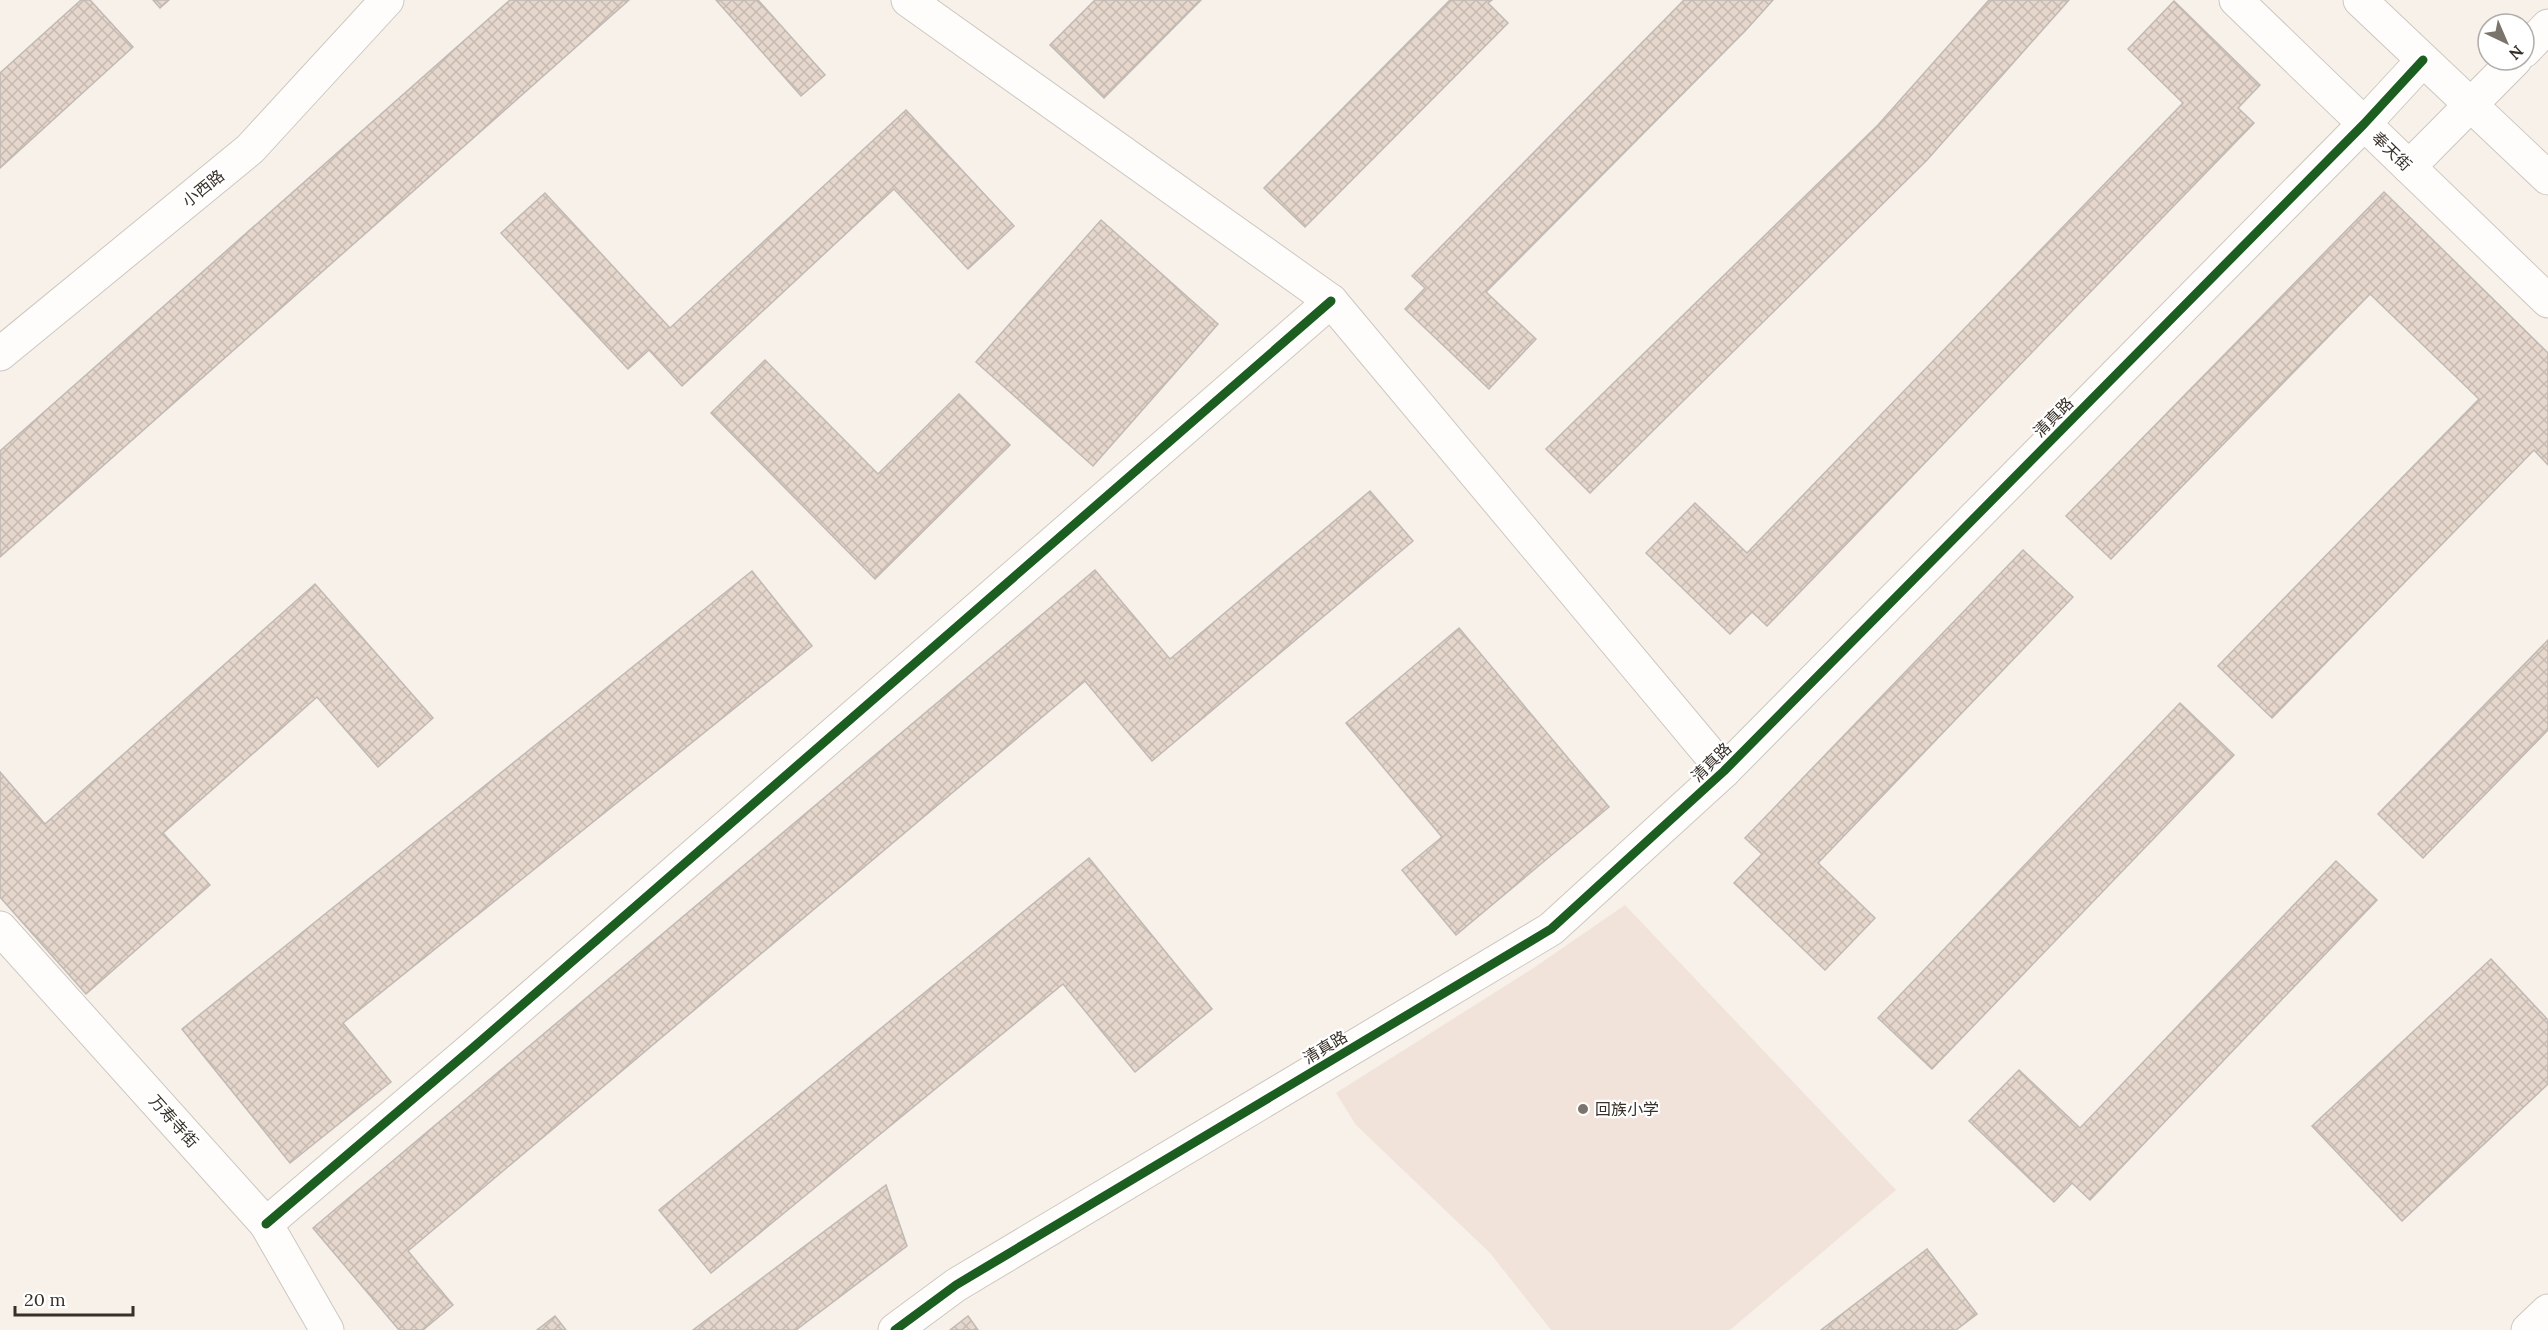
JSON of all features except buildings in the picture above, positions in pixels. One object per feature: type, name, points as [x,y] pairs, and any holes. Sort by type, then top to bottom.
[{"type":"street","name":"小西路","points":[[0,354],[250,150],[387,0]]},
{"type":"street","points":[[908,0],[1332,301],[1724,771]]},
{"type":"street","name":"奉天街","points":[[2236,0],[2548,301]]},
{"type":"street","points":[[2360,0],[2548,178]]},
{"type":"street","points":[[2536,38],[2548,26]]},
{"type":"street","name":"清真路","points":[[895,1330],[956,1285],[1551,928],[1724,771],[2364,124],[2423,60]]},
{"type":"street","points":[[2409,167],[2503,72]]},
{"type":"street","points":[[266,1224],[475,1046],[1332,301]]},
{"type":"street","name":"万寿寺街","points":[[0,928],[266,1224],[327,1330]]},
{"type":"street","points":[[2528,1330],[2548,1311]]},
{"type":"shaded area","name":"回族小学","points":[[1625,905],[1896,1190],[1730,1330],[1551,1330],[1490,1253],[1356,1125],[1336,1093],[1535,967]]},
{"type":"cycle path","points":[[895,1330],[956,1285],[1551,929],[1724,771],[2364,124],[2423,60]]},
{"type":"cycle path","points":[[266,1224],[475,1046],[1331,301]]},
{"type":"place","name":"回族小学","points":[[1583,1109]]}]
